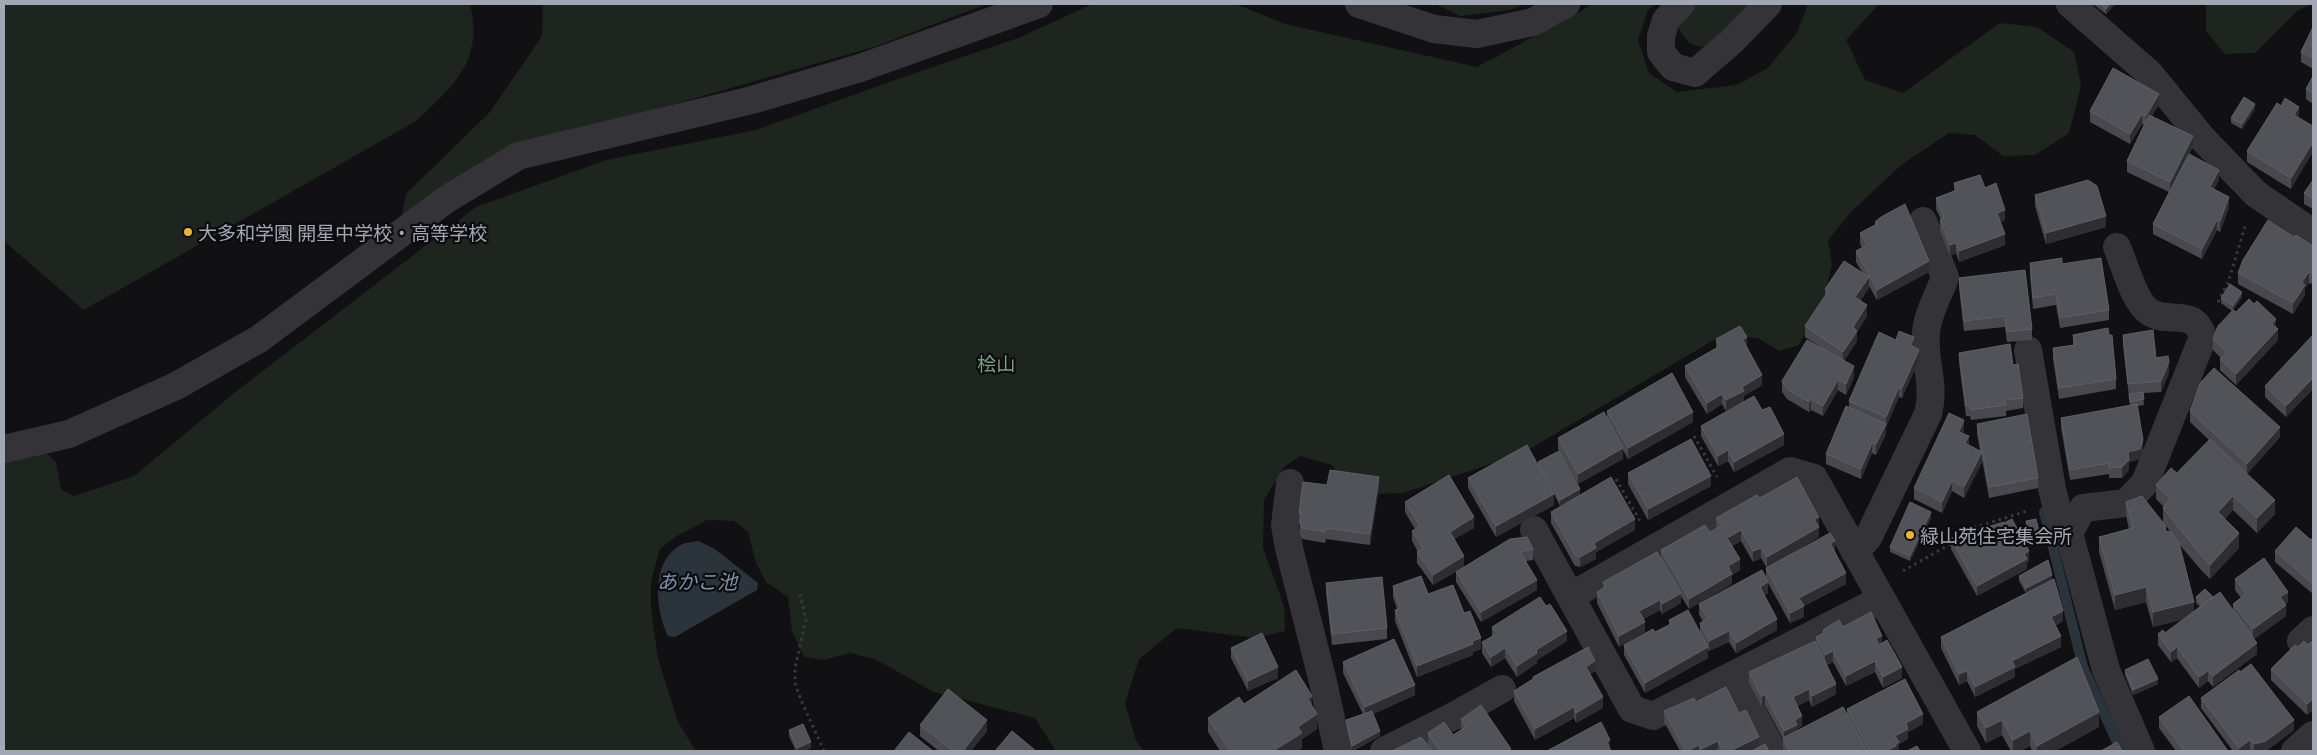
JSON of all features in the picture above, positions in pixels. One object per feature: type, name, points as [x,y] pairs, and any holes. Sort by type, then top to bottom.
[{"type":"street","points":[[4,449],[69,434],[176,386],[259,339],[447,199],[518,156],[761,97],[860,68],[1039,4]]},
{"type":"street","points":[[1360,4],[1434,29],[1477,34],[1533,22],[1566,4]]},
{"type":"street","points":[[1681,4],[1666,20],[1660,36],[1662,52],[1673,67],[1695,73],[1732,41],[1768,4]]},
{"type":"street","points":[[2070,4],[2150,74],[2203,139],[2264,200],[2313,233]]},
{"type":"street","points":[[2261,232],[2264,200]]},
{"type":"street","points":[[1855,552],[1868,538],[1928,414],[1931,401],[1932,387],[1926,331],[1944,277],[1922,221]]},
{"type":"street","points":[[2064,522],[2083,508],[2126,503],[2145,483],[2202,345],[2202,331],[2194,320],[2148,311],[2138,296],[2117,247]]},
{"type":"street","points":[[2028,350],[2052,490],[2064,522],[2106,670],[2141,751]]},
{"type":"street","points":[[1570,596],[1790,471],[1814,478],[1877,594],[1967,751]]},
{"type":"street","points":[[1290,483],[1285,525],[1338,751]]},
{"type":"street","points":[[1534,530],[1632,709],[1653,716],[1734,676],[1877,594]]},
{"type":"street","points":[[1734,676],[1771,748]]},
{"type":"street","points":[[1384,751],[1452,718],[1502,689]]},
{"type":"street","points":[[2296,751],[2313,735]]},
{"type":"path","points":[[2202,331],[2228,283],[2264,200]]},
{"type":"path","points":[[1694,436],[1732,504]]},
{"type":"path","points":[[1616,479],[1655,548]]},
{"type":"path","points":[[1877,594],[1973,528],[2016,513],[2042,507],[2064,522]]},
{"type":"path","points":[[800,594],[806,620],[795,668],[795,683],[824,751]]},
{"type":"green space","name":"大多和学園 開星中学校・高等学校","points":[[4,4],[470,4],[473,41],[469,57],[453,83],[416,121],[84,310],[4,241]]},
{"type":"green space","points":[[543,4],[987,4],[874,47],[559,137],[412,217],[402,214],[406,194],[490,112],[542,36]]},
{"type":"green space","name":"桧山","points":[[1092,4],[1235,4],[1285,24],[1477,67],[1585,9],[1590,4],[1655,4],[1648,10],[1638,40],[1649,73],[1677,92],[1736,85],[1768,68],[1796,34],[1808,4],[1879,4],[1846,40],[1865,80],[1903,93],[2000,23],[2037,27],[2074,52],[2081,86],[2069,133],[2035,155],[2003,156],[1975,135],[1949,133],[1901,165],[1851,212],[1828,240],[1832,265],[1825,293],[1799,345],[1779,351],[1758,338],[1724,334],[1521,454],[1403,493],[1352,495],[1332,465],[1300,456],[1284,467],[1264,500],[1263,548],[1284,606],[1285,631],[1256,638],[1177,628],[1139,659],[1125,703],[1136,741],[1144,751],[1056,751],[1035,718],[934,692],[875,659],[850,653],[824,660],[804,657],[792,631],[788,597],[766,582],[756,563],[748,532],[734,521],[707,520],[675,537],[660,549],[651,581],[651,609],[658,659],[678,722],[696,751],[4,751],[4,458],[44,451],[56,462],[61,489],[74,496],[134,476],[238,390],[476,207],[606,160],[756,130],[1021,37]]},
{"type":"green space","points":[[1435,4],[1525,4],[1510,10],[1460,16]]},
{"type":"green space","points":[[1688,4],[1759,4],[1710,47],[1703,47],[1688,42],[1676,24]]},
{"type":"green space","points":[[2206,4],[2312,4],[2297,11],[2255,53],[2225,54],[2206,31]]},
{"type":"water","name":"あかこ池","points":[[698,541],[715,549],[758,583],[757,590],[675,637],[668,636],[661,614],[658,588],[663,564],[670,554],[681,545]]},
{"type":"building","points":[[2100,4],[2110,4],[2106,9]]},
{"type":"building","points":[[2313,27],[2313,58],[2301,52]]},
{"type":"building","points":[[2113,68],[2159,94],[2146,116],[2142,114],[2130,134],[2090,111]]},
{"type":"building","points":[[2313,76],[2313,93],[2306,89]]},
{"type":"building","points":[[2244,97],[2255,104],[2242,124],[2231,118]]},
{"type":"building","points":[[2285,98],[2299,107],[2294,115],[2313,126],[2313,142],[2291,178],[2247,151],[2277,103],[2281,106]]},
{"type":"building","points":[[2149,115],[2193,136],[2170,182],[2127,161]]},
{"type":"building","points":[[2189,154],[2219,170],[2210,187],[2229,197],[2220,221],[2217,220],[2202,249],[2153,224]]},
{"type":"building","points":[[1980,175],[1985,188],[1996,183],[2005,210],[1997,213],[2005,234],[1959,251],[1956,243],[1950,245],[1940,220],[1944,218],[1936,198],[1957,190],[1954,183]]},
{"type":"building","points":[[2088,180],[2097,186],[2106,216],[2046,233],[2035,195]]},
{"type":"building","points":[[2313,180],[2313,199],[2304,193]]},
{"type":"building","points":[[1905,204],[1929,261],[1877,290],[1856,251],[1867,245],[1860,233],[1877,224],[1875,222],[1881,217]]},
{"type":"building","points":[[2268,220],[2294,237],[2296,235],[2313,246],[2313,271],[2312,273],[2309,272],[2302,282],[2305,285],[2293,303],[2238,273],[2243,260]]},
{"type":"building","points":[[2062,258],[2062,264],[2101,258],[2109,310],[2060,318],[2056,294],[2033,298],[2030,263]]},
{"type":"building","points":[[1844,261],[1869,277],[1855,297],[1867,305],[1853,327],[1857,331],[1843,352],[1805,326],[1828,291],[1825,289]]},
{"type":"building","points":[[2025,270],[2032,329],[2007,332],[2005,316],[1964,321],[1959,278]]},
{"type":"building","points":[[2230,284],[2242,292],[2233,306],[2221,298]]},
{"type":"building","points":[[2249,299],[2254,304],[2257,301],[2276,319],[2272,324],[2278,329],[2236,374],[2220,359],[2227,353],[2213,339],[2218,326],[2233,310],[2236,312]]},
{"type":"building","points":[[1740,326],[1747,337],[1743,340],[1762,375],[1742,387],[1744,391],[1726,400],[1722,394],[1707,403],[1685,366],[1720,346],[1716,339]]},
{"type":"building","points":[[2108,328],[2109,335],[2112,335],[2116,379],[2059,388],[2053,348],[2075,345],[2073,335]]},
{"type":"building","points":[[2153,330],[2156,358],[2168,356],[2169,362],[2161,381],[2128,384],[2123,335]]},
{"type":"building","points":[[1899,331],[1914,337],[1911,345],[1919,350],[1902,388],[1899,387],[1886,417],[1849,401],[1879,332],[1896,340]]},
{"type":"building","points":[[2313,335],[2313,378],[2286,406],[2265,386]]},
{"type":"building","points":[[1807,340],[1854,366],[1846,384],[1838,380],[1823,406],[1811,399],[1809,402],[1787,389],[1782,381]]},
{"type":"building","points":[[2010,344],[2013,365],[2018,364],[2023,398],[2005,400],[2006,405],[1971,410],[1970,405],[1966,406],[1959,353]]},
{"type":"building","points":[[2214,368],[2280,427],[2247,464],[2190,411],[2200,383]]},
{"type":"building","points":[[1672,373],[1693,412],[1628,448],[1607,411]]},
{"type":"building","points":[[2143,392],[2144,399],[2130,402],[2129,394]]},
{"type":"building","points":[[1754,396],[1762,410],[1770,407],[1784,434],[1734,462],[1728,450],[1718,456],[1701,426]]},
{"type":"building","points":[[2137,404],[2143,440],[2140,449],[2128,452],[2129,460],[2122,467],[2109,468],[2109,463],[2070,470],[2061,418]]},
{"type":"building","points":[[1846,406],[1886,424],[1876,444],[1872,443],[1861,469],[1826,454]]},
{"type":"building","points":[[1604,412],[1623,448],[1578,474],[1558,438]]},
{"type":"building","points":[[1949,413],[1964,420],[1959,432],[1969,436],[1965,443],[1982,452],[1964,487],[1952,481],[1942,502],[1914,488]]},
{"type":"building","points":[[2027,414],[2038,478],[1989,487],[1977,424]]},
{"type":"building","points":[[1691,439],[1711,476],[1648,509],[1628,473]]},
{"type":"building","points":[[2210,439],[2275,500],[2257,518],[2233,496],[2218,512],[2239,533],[2210,565],[2163,508],[2170,498],[2156,485],[2171,468],[2177,473]]},
{"type":"building","points":[[1527,445],[1554,494],[1496,526],[1468,478]]},
{"type":"building","points":[[1559,451],[1580,489],[1560,500],[1538,462]]},
{"type":"building","points":[[1330,470],[1379,477],[1370,534],[1326,528],[1325,532],[1302,528],[1300,523],[1302,514],[1299,513],[1303,482],[1327,485]]},
{"type":"building","points":[[1449,475],[1474,517],[1450,532],[1464,556],[1433,575],[1417,552],[1423,549],[1412,531],[1420,526],[1405,502]]},
{"type":"building","points":[[1611,477],[1635,519],[1594,543],[1596,548],[1580,557],[1575,555],[1551,512]]},
{"type":"building","points":[[1797,477],[1819,517],[1814,519],[1819,527],[1767,557],[1761,548],[1753,551],[1741,530],[1727,538],[1740,559],[1728,566],[1732,574],[1689,599],[1661,550],[1705,525],[1710,532],[1721,526],[1716,518],[1757,495],[1760,498]]},
{"type":"building","points":[[2142,496],[2165,525],[2166,532],[2170,531],[2179,543],[2194,602],[2153,612],[2146,587],[2115,595],[2099,537],[2133,528],[2126,502]]},
{"type":"building","name":"緑山苑住宅集会所","points":[[1910,502],[1931,512],[1910,556],[1890,547]]},
{"type":"building","points":[[2012,519],[2029,551],[2024,554],[2027,559],[1977,586],[1951,538]]},
{"type":"building","points":[[2036,519],[2039,532],[2028,534],[2026,521]]},
{"type":"building","points":[[2296,527],[2311,540],[2313,537],[2313,584],[2275,551]]},
{"type":"building","points":[[1830,533],[1835,541],[1830,543],[1846,573],[1799,598],[1804,606],[1790,613],[1766,568]]},
{"type":"building","points":[[1527,537],[1533,549],[1520,552],[1537,580],[1481,612],[1456,572],[1510,539]]},
{"type":"building","points":[[1657,552],[1681,593],[1662,604],[1660,600],[1639,611],[1645,622],[1619,636],[1597,592],[1606,587],[1603,582]]},
{"type":"building","points":[[2264,558],[2288,592],[2280,597],[2286,605],[2253,629],[2233,604],[2246,594],[2235,579]]},
{"type":"building","points":[[2048,560],[2052,575],[2026,588],[2019,576]]},
{"type":"building","points":[[1762,570],[1768,582],[1760,587],[1777,619],[1736,643],[1729,631],[1709,641],[1700,623],[1708,619],[1699,604]]},
{"type":"building","points":[[1421,576],[1428,594],[1453,585],[1464,613],[1470,611],[1481,638],[1472,641],[1473,644],[1417,666],[1395,610],[1400,608],[1393,586]]},
{"type":"building","points":[[1382,577],[1387,628],[1332,634],[1326,583]]},
{"type":"building","points":[[2054,579],[2063,611],[2051,617],[2061,636],[2012,661],[2015,667],[1975,687],[1967,671],[1959,674],[1941,637]]},
{"type":"building","points":[[2205,589],[2213,597],[2202,605],[2196,597]]},
{"type":"building","points":[[2220,592],[2257,643],[2213,676],[2208,671],[2199,677],[2177,647],[2171,652],[2158,634],[2163,630],[2165,633]]},
{"type":"building","points":[[1540,597],[1546,606],[1550,604],[1567,631],[1536,650],[1537,653],[1517,666],[1505,648],[1491,657],[1482,642],[1497,634],[1492,627]]},
{"type":"building","points":[[1688,610],[1708,647],[1645,683],[1624,645],[1653,629],[1655,632],[1671,624],[1669,620]]},
{"type":"building","points":[[1871,612],[1882,636],[1876,638],[1879,645],[1887,640],[1902,667],[1883,677],[1875,661],[1846,676],[1833,651],[1825,655],[1816,637],[1824,633],[1823,630],[1839,620],[1843,627]]},
{"type":"building","points":[[1262,633],[1278,667],[1248,681],[1231,648]]},
{"type":"building","points":[[1394,639],[1415,685],[1365,707],[1343,662]]},
{"type":"building","points":[[1815,641],[1836,684],[1812,696],[1809,689],[1793,697],[1802,716],[1795,720],[1797,725],[1784,731],[1765,694],[1762,697],[1749,672]]},
{"type":"building","points":[[2304,641],[2308,645],[2311,642],[2313,644],[2313,699],[2307,704],[2271,669],[2295,645],[2298,647]]},
{"type":"building","points":[[1588,647],[1595,661],[1586,667],[1603,697],[1576,713],[1574,707],[1535,729],[1514,691],[1533,679],[1533,677]]},
{"type":"building","points":[[2077,657],[2099,712],[2037,746],[2030,731],[2013,740],[2002,720],[1986,728],[1977,712]]},
{"type":"building","points":[[2148,659],[2158,679],[2133,690],[2125,670]]},
{"type":"building","points":[[2251,664],[2294,720],[2266,741],[2254,744],[2250,740],[2239,748],[2201,698],[2239,670],[2240,672]]},
{"type":"building","points":[[1296,670],[1312,696],[1308,699],[1317,714],[1298,727],[1302,733],[1273,751],[1230,751],[1208,718],[1239,697],[1244,704]]},
{"type":"building","points":[[1905,679],[1923,714],[1906,723],[1908,729],[1895,736],[1899,742],[1896,746],[1885,751],[1870,751],[1847,709]]},
{"type":"building","points":[[1726,687],[1739,713],[1746,710],[1759,737],[1730,751],[1723,751],[1718,741],[1701,749],[1699,745],[1685,751],[1664,711],[1694,698],[1696,702]]},
{"type":"building","points":[[948,689],[987,720],[963,751],[953,751],[920,725]]},
{"type":"building","points":[[2189,696],[2228,751],[2184,751],[2159,717]]},
{"type":"building","points":[[1481,705],[1511,749],[1507,751],[1440,751],[1428,733],[1444,722],[1453,735],[1466,727],[1461,719]]},
{"type":"building","points":[[1843,707],[1867,751],[1789,751],[1783,738]]},
{"type":"building","points":[[1372,711],[1380,731],[1352,746],[1346,720]]},
{"type":"building","points":[[1601,722],[1610,740],[1607,742],[1611,751],[1547,751]]},
{"type":"building","points":[[803,724],[811,742],[797,748],[789,730]]},
{"type":"building","points":[[1012,731],[1036,751],[995,751]]},
{"type":"building","points":[[909,732],[933,751],[894,751]]},
{"type":"building","points":[[1421,737],[1433,751],[1392,751]]},
{"type":"building","points":[[2117,742],[2122,751],[2101,751]]},
{"type":"building","points":[[1765,744],[1769,751],[1752,751]]},
{"type":"building","points":[[1917,746],[1920,751],[1907,751]]},
{"type":"waterway","points":[[2044,512],[2083,667],[2121,751]]},
{"type":"place","name":"大多和学園 開星中学校・高等学校","points":[[188,232]]},
{"type":"place","name":"緑山苑住宅集会所","points":[[1910,535]]}]
